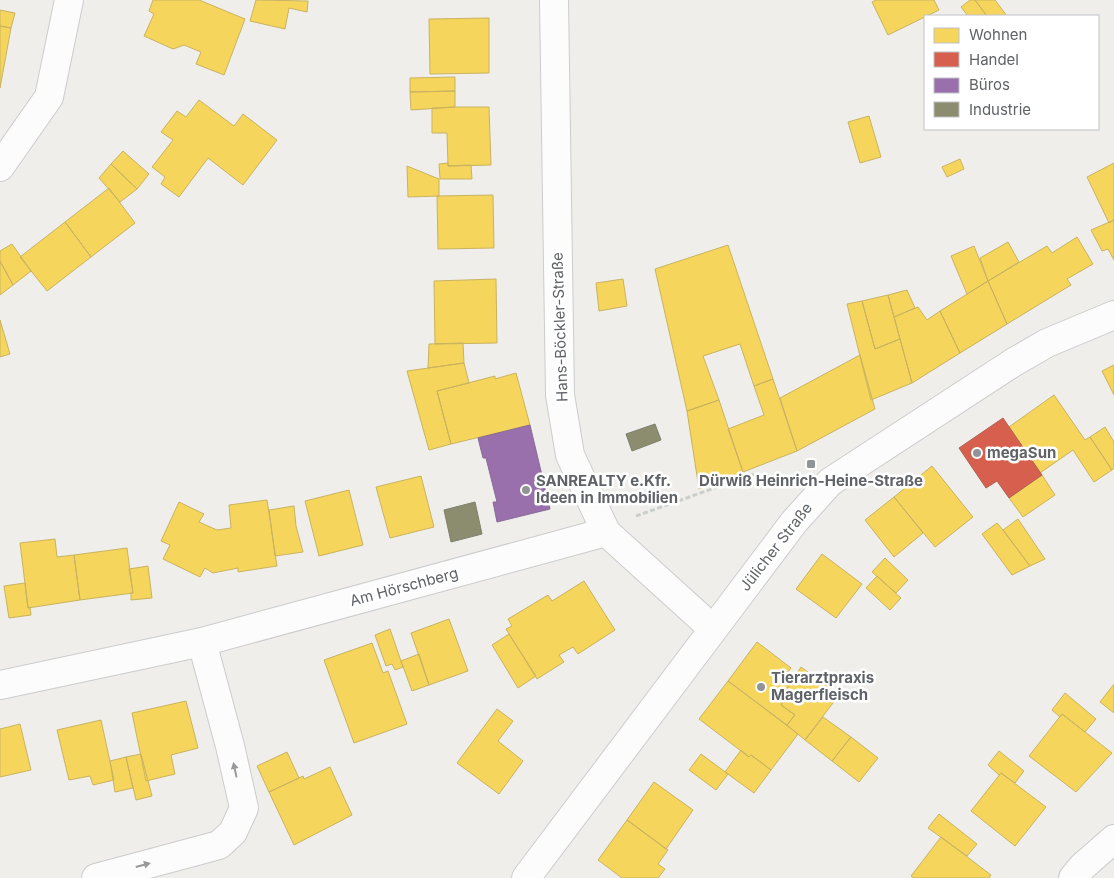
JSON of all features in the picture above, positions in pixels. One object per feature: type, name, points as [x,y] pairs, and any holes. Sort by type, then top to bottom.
[{"type":"street","points":[[0,168],[49,97],[69,0]]},
{"type":"street","name":"Hans-Böckler-Straße","points":[[554,0],[560,395],[570,454],[606,532],[713,629]]},
{"type":"street","name":"Jülicher Straße","points":[[526,878],[794,522],[830,482],[1046,343],[1114,314]]},
{"type":"street","name":"Am Hörschberg","points":[[0,685],[202,642],[606,532]]},
{"type":"street","points":[[96,878],[219,845],[233,832],[244,808],[230,746],[202,642]]},
{"type":"street","points":[[1073,878],[1082,867],[1114,839]]},
{"type":"path","points":[[606,532],[620,522],[754,474],[830,482]]},
{"type":"building: Wohnen","points":[[153,0],[199,0],[245,19],[224,75],[196,64],[201,52],[184,45],[173,49],[144,36],[154,14],[149,11]]},
{"type":"building: Wohnen","points":[[256,0],[308,1],[307,12],[289,8],[285,29],[250,21]]},
{"type":"building: Wohnen","points":[[876,0],[934,0],[939,10],[929,15],[924,15],[924,17],[888,35],[872,2]]},
{"type":"building: Wohnen","points":[[970,0],[975,0],[986,15],[967,15],[961,7]]},
{"type":"building: Wohnen","points":[[975,0],[995,0],[1006,15],[986,15]]},
{"type":"building: Wohnen","points":[[0,10],[15,13],[11,28],[0,26]]},
{"type":"building: Wohnen","points":[[489,18],[489,73],[430,74],[429,19]]},
{"type":"building: Wohnen","points":[[0,26],[11,28],[0,88]]},
{"type":"building: Wohnen","points":[[455,77],[455,91],[410,92],[410,78]]},
{"type":"building: Wohnen","points":[[455,91],[455,107],[411,110],[410,92]]},
{"type":"building: Wohnen","points":[[199,100],[234,126],[243,114],[277,140],[243,185],[208,158],[179,197],[161,184],[165,177],[152,167],[173,140],[161,132],[177,111],[186,117]]},
{"type":"building: Wohnen","points":[[489,107],[491,165],[448,166],[447,133],[432,133],[432,108]]},
{"type":"building: Wohnen","points":[[869,116],[881,157],[860,163],[848,122]]},
{"type":"building: Wohnen","points":[[123,151],[149,174],[137,189],[111,164]]},
{"type":"building: Wohnen","points":[[960,159],[964,169],[947,177],[942,167]]},
{"type":"building: Wohnen","points":[[448,163],[448,166],[471,165],[472,179],[440,179],[439,164]]},
{"type":"building: Wohnen","points":[[1114,163],[1114,220],[1109,223],[1087,177]]},
{"type":"building: Wohnen","points":[[111,164],[137,189],[120,202],[99,178]]},
{"type":"building: Wohnen","points":[[407,166],[439,179],[439,196],[408,197]]},
{"type":"building: Wohnen","points":[[109,188],[135,223],[91,257],[65,222]]},
{"type":"building: Wohnen","points":[[493,195],[494,248],[438,249],[437,196]]},
{"type":"building: Wohnen","points":[[1114,220],[1114,260],[1108,249],[1102,251],[1091,230]]},
{"type":"building: Wohnen","points":[[65,222],[91,257],[47,291],[20,257]]},
{"type":"building: Wohnen","points":[[1077,237],[1093,264],[1067,279],[1071,285],[1007,324],[988,281],[1047,246],[1052,253]]},
{"type":"building: Wohnen","points":[[1008,242],[1019,262],[988,281],[980,258]]},
{"type":"building: Wohnen","points":[[12,244],[31,271],[13,285],[0,261],[0,251]]},
{"type":"building: Wohnen","points":[[728,245],[773,379],[754,386],[740,344],[703,356],[719,400],[687,411],[655,269]]},
{"type":"building: Wohnen","points":[[974,246],[988,281],[967,294],[951,256]]},
{"type":"building: Wohnen","points":[[0,261],[13,285],[0,295]]},
{"type":"building: Wohnen","points":[[496,279],[497,343],[435,344],[434,281]]},
{"type":"building: Wohnen","points":[[623,279],[627,306],[599,311],[596,283]]},
{"type":"building: Wohnen","points":[[988,281],[1007,324],[960,353],[940,311]]},
{"type":"building: Wohnen","points":[[907,290],[915,308],[894,317],[888,295]]},
{"type":"building: Wohnen","points":[[888,295],[900,339],[875,349],[862,301]]},
{"type":"building: Wohnen","points":[[862,301],[875,349],[900,339],[912,383],[871,400],[847,304]]},
{"type":"building: Wohnen","points":[[918,307],[927,320],[940,311],[960,353],[912,383],[894,317]]},
{"type":"building: Wohnen","points":[[0,320],[10,354],[0,357]]},
{"type":"building: Wohnen","points":[[463,343],[464,363],[428,368],[429,344]]},
{"type":"building: Wohnen","points":[[860,355],[875,409],[797,451],[780,398]]},
{"type":"building: Wohnen","points":[[464,363],[469,383],[437,391],[451,444],[429,450],[407,371]]},
{"type":"building: Wohnen","points":[[1114,365],[1114,395],[1102,371]]},
{"type":"building: Wohnen","points":[[516,373],[530,425],[451,444],[437,391],[495,376],[495,379]]},
{"type":"building: Wohnen","points":[[773,379],[797,451],[743,472],[728,429],[764,415],[754,386]]},
{"type":"building: Wohnen","points":[[1054,395],[1085,440],[1090,437],[1112,470],[1094,482],[1073,450],[1040,473],[1009,427]]},
{"type":"building: Wohnen","points":[[719,400],[743,472],[699,489],[687,411]]},
{"type":"building: Wohnen","points":[[1105,427],[1114,442],[1114,468],[1112,470],[1090,437]]},
{"type":"building: Wohnen","points":[[932,466],[973,517],[935,547],[894,497]]},
{"type":"building: Wohnen","points":[[1042,475],[1055,495],[1023,517],[1009,498]]},
{"type":"building: Wohnen","points":[[421,476],[434,527],[390,538],[376,487]]},
{"type":"building: Wohnen","points":[[349,490],[363,545],[319,556],[305,501]]},
{"type":"building: Wohnen","points":[[894,497],[923,533],[894,557],[865,520]]},
{"type":"building: Wohnen","points":[[267,500],[277,566],[238,572],[238,568],[213,573],[205,568],[200,577],[163,559],[170,545],[161,541],[179,502],[204,514],[199,522],[217,530],[231,528],[229,505]]},
{"type":"building: Wohnen","points":[[294,506],[296,526],[303,552],[275,556],[269,510]]},
{"type":"building: Wohnen","points":[[1018,519],[1045,559],[1030,566],[1003,530]]},
{"type":"building: Wohnen","points":[[997,523],[1030,566],[1012,575],[982,534]]},
{"type":"building: Wohnen","points":[[55,539],[57,557],[74,555],[80,600],[28,608],[20,543]]},
{"type":"building: Wohnen","points":[[127,548],[133,593],[80,600],[74,555]]},
{"type":"building: Wohnen","points":[[822,554],[862,584],[836,618],[796,589]]},
{"type":"building: Wohnen","points":[[885,558],[908,580],[896,593],[872,572]]},
{"type":"building: Wohnen","points":[[148,566],[152,598],[131,600],[131,593],[133,593],[129,569]]},
{"type":"building: Wohnen","points":[[877,576],[901,598],[890,610],[866,588]]},
{"type":"building: Wohnen","points":[[584,581],[615,630],[578,654],[573,647],[559,655],[564,662],[537,679],[506,629],[512,626],[508,619],[548,595],[552,601]]},
{"type":"building: Wohnen","points":[[25,583],[28,608],[30,607],[31,615],[9,618],[4,586]]},
{"type":"building: Wohnen","points":[[449,619],[468,671],[429,685],[411,633]]},
{"type":"building: Wohnen","points":[[390,629],[403,667],[395,670],[392,664],[386,666],[375,635]]},
{"type":"building: Wohnen","points":[[509,634],[536,676],[518,688],[492,645]]},
{"type":"building: Wohnen","name":"Tierarztpraxis Magerfleisch","points":[[757,642],[791,668],[787,673],[794,678],[785,692],[788,695],[781,705],[795,715],[787,725],[728,681]]},
{"type":"building: Wohnen","points":[[372,643],[383,673],[388,671],[407,724],[354,743],[324,660]]},
{"type":"building: Wohnen","points":[[419,654],[429,685],[412,691],[401,661]]},
{"type":"building: Wohnen","points":[[801,667],[839,695],[805,740],[787,725],[795,715],[781,705],[788,695],[785,692]]},
{"type":"building: Wohnen","points":[[728,681],[798,734],[771,770],[751,755],[749,757],[699,719]]},
{"type":"building: Wohnen","points":[[1114,684],[1114,713],[1100,702]]},
{"type":"building: Wohnen","points":[[1065,693],[1096,719],[1085,732],[1062,714],[1060,717],[1052,710]]},
{"type":"building: Wohnen","points":[[186,701],[198,748],[171,755],[175,774],[146,781],[132,713]]},
{"type":"building: Wohnen","points":[[497,709],[513,721],[498,741],[523,761],[499,794],[457,763]]},
{"type":"building: Wohnen","points":[[1062,714],[1112,753],[1076,792],[1029,756]]},
{"type":"building: Wohnen","points":[[823,717],[851,737],[832,761],[805,740]]},
{"type":"building: Wohnen","points":[[101,720],[114,780],[93,785],[90,776],[69,780],[57,730]]},
{"type":"building: Wohnen","points":[[20,724],[31,770],[0,777],[0,729]]},
{"type":"building: Wohnen","points":[[851,737],[878,758],[859,782],[832,761]]},
{"type":"building: Wohnen","points":[[741,750],[771,770],[754,793],[725,772]]},
{"type":"building: Wohnen","points":[[999,751],[1024,771],[1015,783],[1001,773],[999,775],[988,765]]},
{"type":"building: Wohnen","points":[[287,752],[299,778],[269,792],[257,766]]},
{"type":"building: Wohnen","points":[[141,754],[152,796],[136,800],[126,757]]},
{"type":"building: Wohnen","points":[[701,754],[728,774],[716,790],[689,770]]},
{"type":"building: Wohnen","points":[[126,757],[133,788],[115,792],[110,761]]},
{"type":"building: Wohnen","points":[[330,767],[352,815],[294,845],[269,792],[303,776],[304,779]]},
{"type":"building: Wohnen","points":[[1001,773],[1046,807],[1015,846],[971,811]]},
{"type":"building: Wohnen","points":[[654,782],[693,810],[666,849],[627,820]]},
{"type":"building: Wohnen","points":[[939,814],[977,844],[967,856],[928,828]]},
{"type":"building: Wohnen","points":[[627,820],[668,850],[658,864],[665,869],[658,878],[622,878],[598,860]]},
{"type":"building: Wohnen","points":[[941,837],[991,875],[989,878],[914,878],[911,876]]},
{"type":"building: Handel","points":[[1003,418],[1042,475],[1009,498],[997,481],[986,488],[959,448]]},
{"type":"building: Büros","points":[[530,425],[550,509],[497,522],[493,502],[497,502],[486,458],[483,458],[478,438]]},
{"type":"building: Industrie","points":[[655,424],[661,440],[632,451],[626,434]]},
{"type":"building: Industrie","points":[[475,502],[482,534],[451,542],[444,510]]},
{"type":"place","name":"megaSun","points":[[977,453]]},
{"type":"place","name":"Dürwiß Heinrich-Heine-Straße","points":[[811,464]]},
{"type":"place","name":"SANREALTY e.Kfr. Ideen in Immobilien","points":[[526,490]]},
{"type":"place","name":"Tierarztpraxis Magerfleisch","points":[[761,687]]}]
